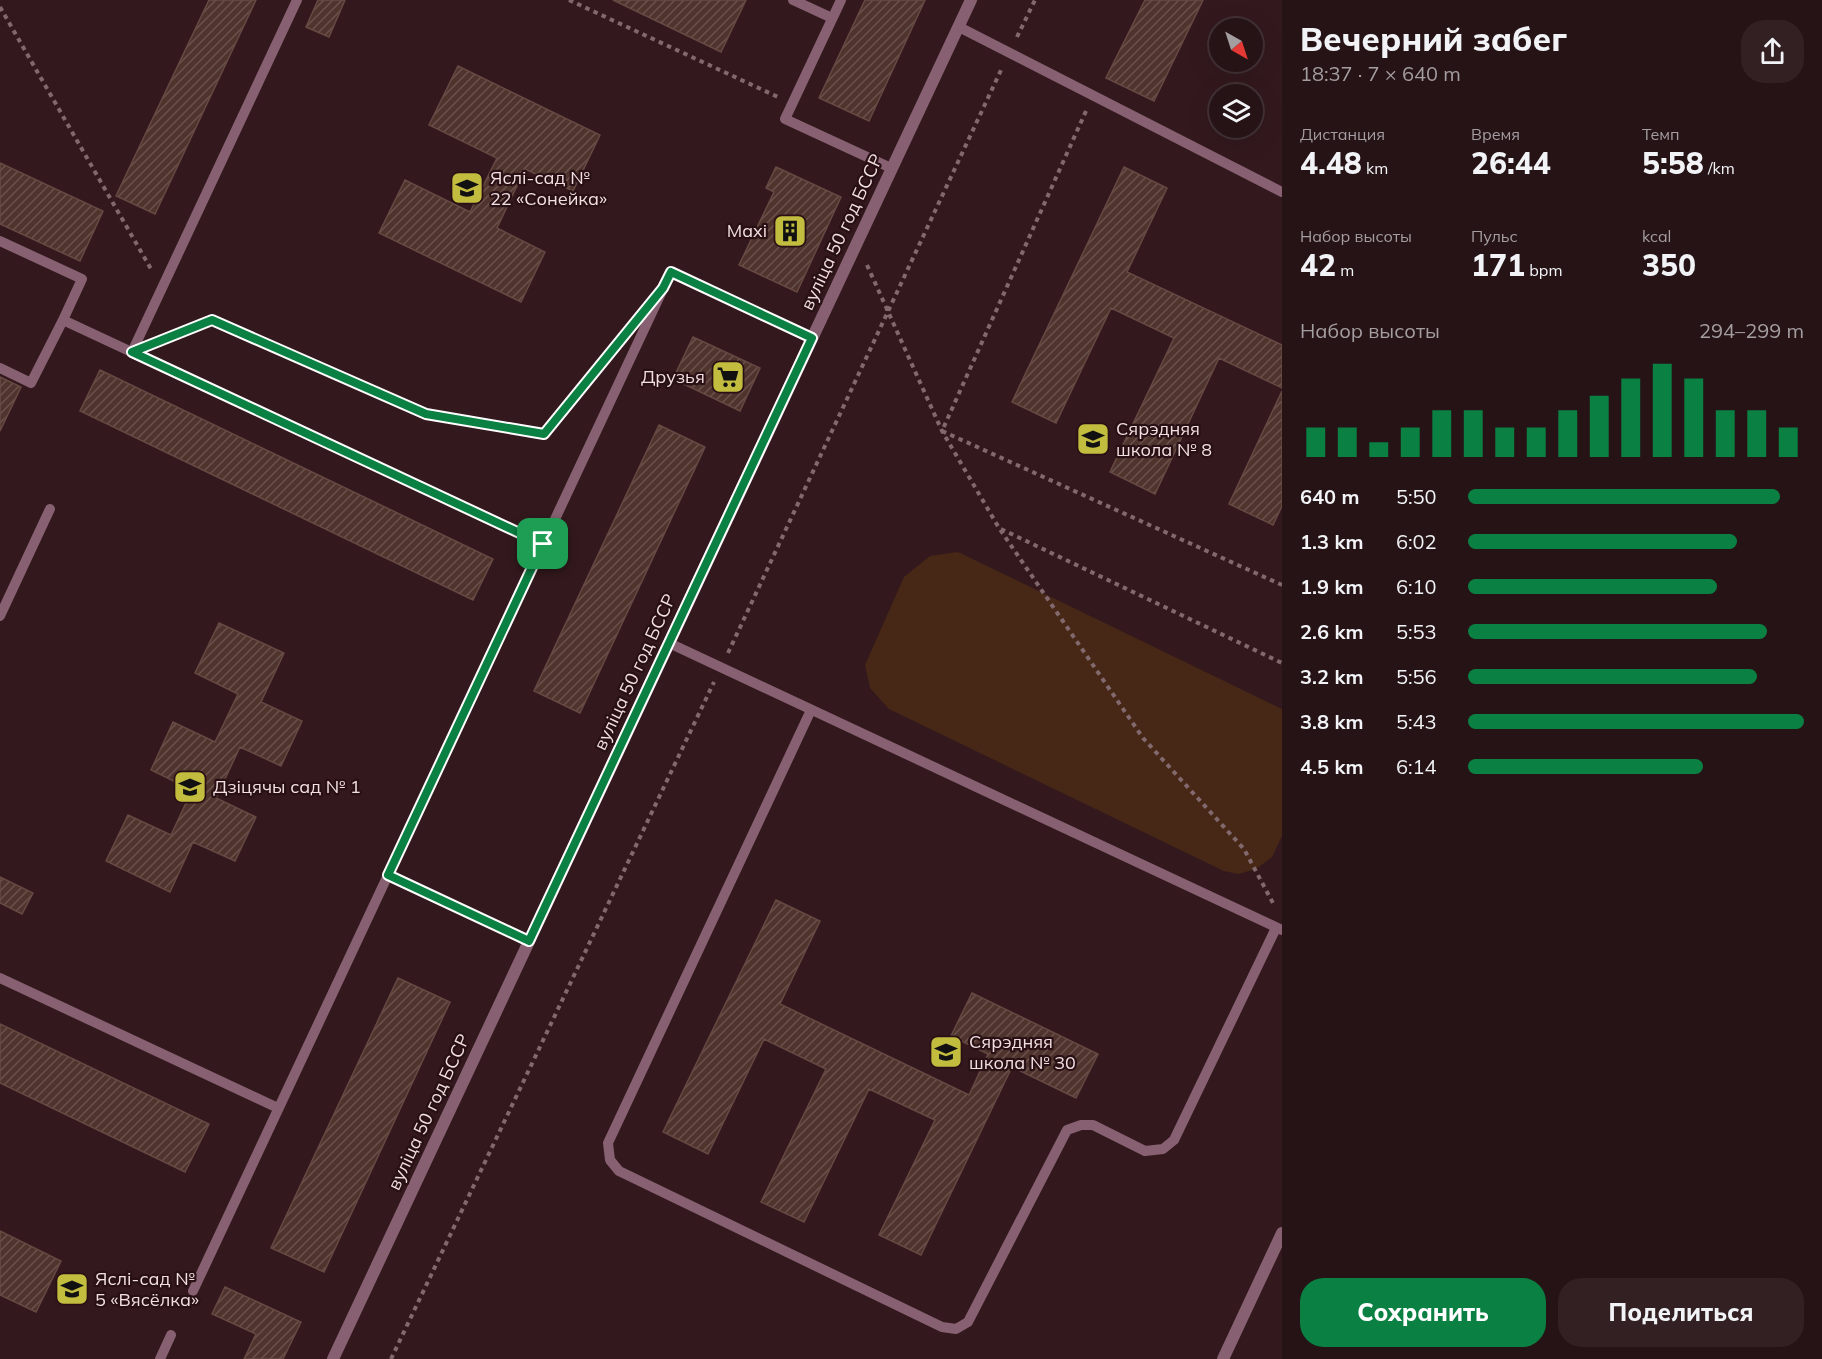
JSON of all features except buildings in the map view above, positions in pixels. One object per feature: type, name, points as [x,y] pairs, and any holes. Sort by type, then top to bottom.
[{"type":"street","name":"вуліца 50 год БССР","points":[[333,1359],[971,0]]},
{"type":"street","points":[[1223,1359],[1282,1233]]},
{"type":"lane","points":[[132,352],[297,0]]},
{"type":"lane","points":[[793,0],[832,18]]},
{"type":"lane","points":[[841,0],[785,119],[891,168]]},
{"type":"lane","points":[[959,27],[1282,192]]},
{"type":"lane","points":[[0,241],[82,279],[31,382],[0,368]]},
{"type":"lane","points":[[193,1291],[671,272],[812,338]]},
{"type":"lane","points":[[63,320],[543,544]]},
{"type":"lane","points":[[0,616],[50,509]]},
{"type":"lane","points":[[669,643],[1279,929],[1174,1140],[1163,1149],[1145,1151],[1093,1125],[1081,1125],[1066,1130],[968,1322],[956,1329],[942,1328],[619,1172],[610,1160],[608,1143],[811,710]]},
{"type":"lane","points":[[388,875],[529,941]]},
{"type":"lane","points":[[0,978],[278,1108]]},
{"type":"lane","points":[[160,1359],[171,1335]]},
{"type":"path","points":[[569,0],[792,103]]},
{"type":"path","points":[[0,7],[162,288]]},
{"type":"path","points":[[942,431],[1093,95]]},
{"type":"path","points":[[856,242],[942,431],[999,528],[1143,738],[1244,849],[1276,911]]},
{"type":"path","points":[[132,352],[212,320],[426,414],[544,434],[618,343]]},
{"type":"path","points":[[942,431],[1282,585]]},
{"type":"path","points":[[999,528],[1282,662]]},
{"type":"shaded area","points":[[958,552],[1282,709],[1282,836],[1272,857],[1256,869],[1238,874],[1224,871],[889,709],[870,688],[865,665],[904,577],[930,556]]},
{"type":"place","name":"Яслі-сад № 22 «Сонейка»","points":[[467,188]]},
{"type":"place","name":"Maxi","points":[[790,231]]},
{"type":"place","name":"Друзья","points":[[728,377]]},
{"type":"place","name":"Сярэдняя школа № 8","points":[[1093,439]]},
{"type":"place","name":"Дзіцячы сад № 1","points":[[190,787]]},
{"type":"place","name":"Сярэдняя школа № 30","points":[[946,1052]]},
{"type":"place","name":"Яслі-сад № 5 «Вясёлка»","points":[[72,1289]]},
{"type":"route","points":[[671,272],[812,338],[529,941],[388,875],[543,544],[406,480],[132,352],[212,320],[426,414],[544,434],[663,288],[671,272]]}]
